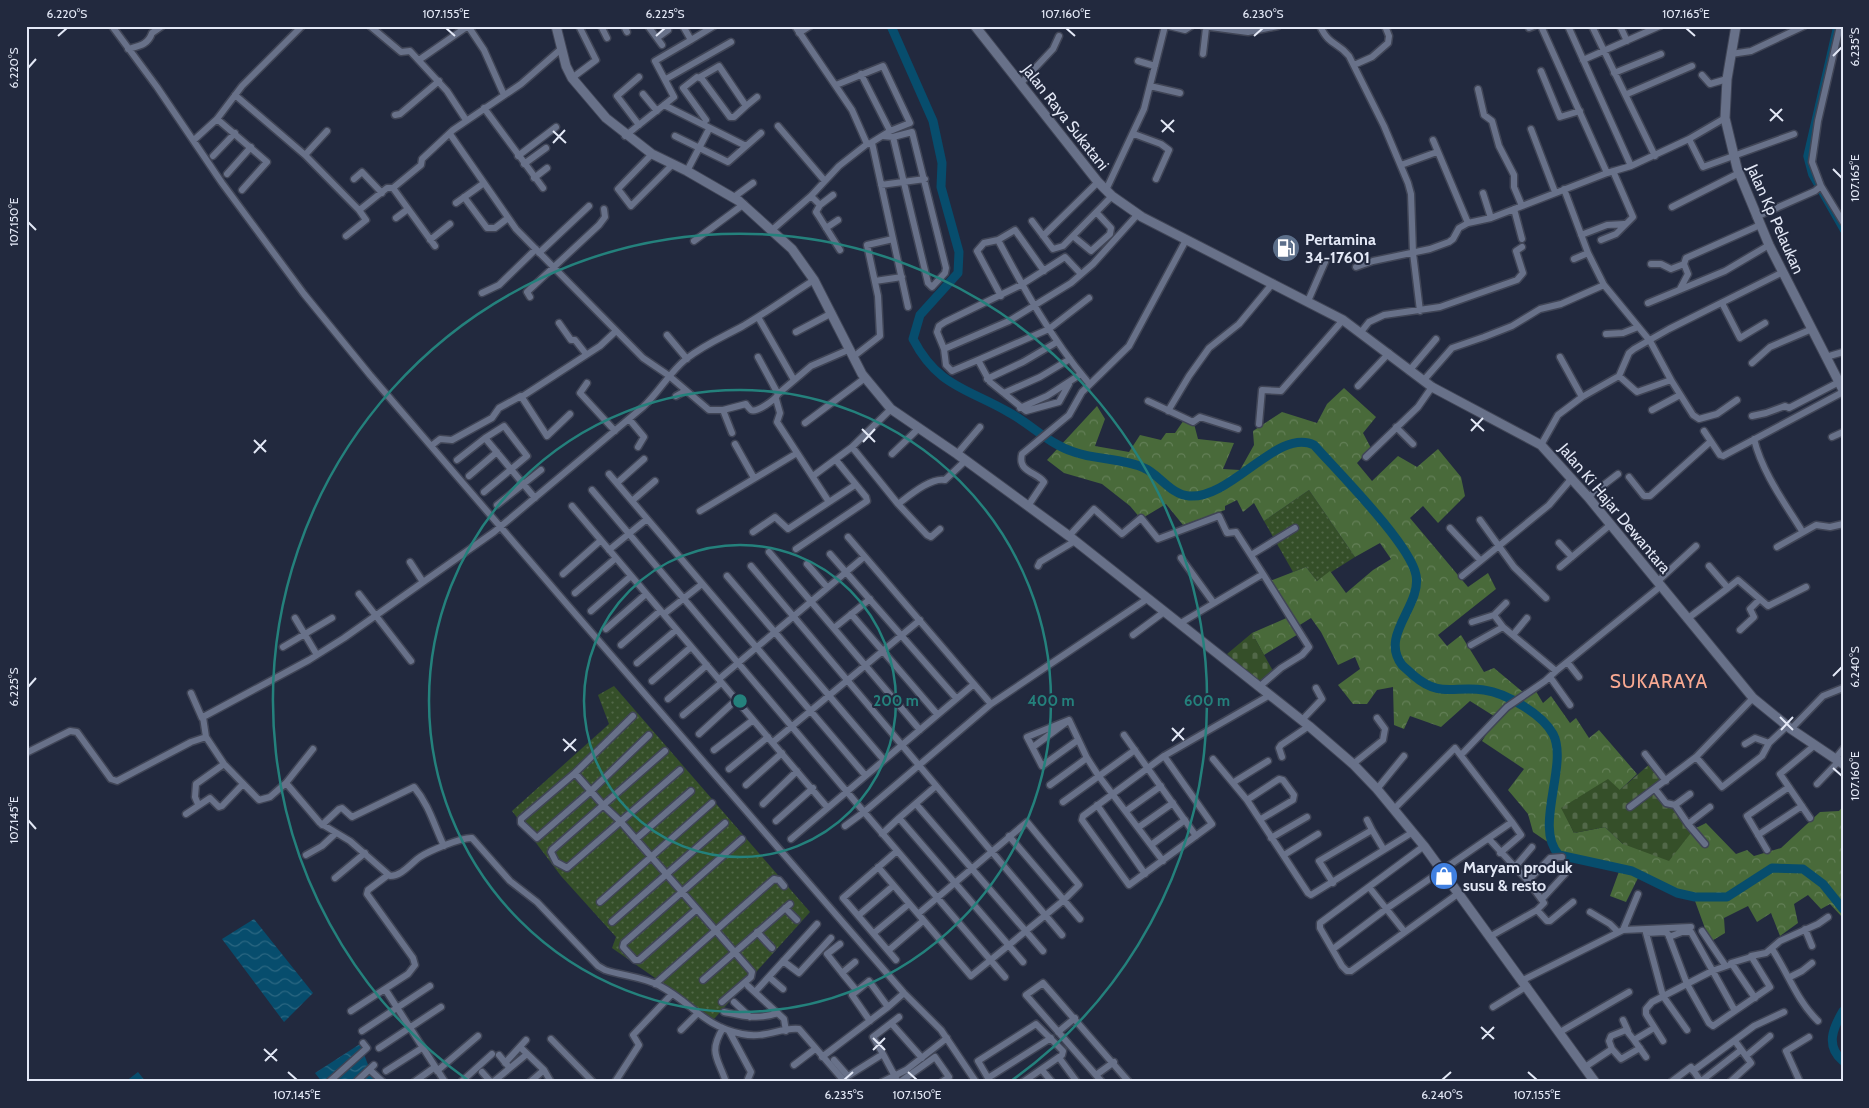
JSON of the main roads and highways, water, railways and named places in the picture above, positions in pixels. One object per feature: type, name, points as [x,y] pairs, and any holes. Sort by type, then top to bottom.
[{"type":"water","points":[[254,919],[313,993],[284,1022],[222,939]]},
{"type":"water","points":[[360,1044],[372,1075],[379,1082],[322,1082],[315,1073]]},
{"type":"water","points":[[138,1072],[146,1082],[125,1082]]},
{"type":"waterway","points":[[891,26],[933,121],[942,163],[941,187],[959,252],[958,273],[920,315],[913,339],[923,355],[943,377],[1010,413],[1065,449],[1082,455],[1118,461],[1144,468],[1176,492],[1183,495],[1205,494],[1222,487],[1285,446],[1300,442],[1314,445],[1372,508],[1401,545],[1411,562],[1416,575],[1416,587],[1395,643],[1396,654],[1402,665],[1413,675],[1432,687],[1448,690],[1484,690],[1503,695],[1541,719],[1553,734],[1557,747],[1557,762],[1549,829],[1552,843],[1559,855],[1632,871],[1677,893],[1695,897],[1727,897],[1772,868],[1803,869],[1823,884],[1843,909]]},
{"type":"waterway","points":[[1836,26],[1806,156],[1811,175],[1843,231]]},
{"type":"waterway","points":[[1843,1011],[1832,1037],[1834,1049],[1843,1061]]},
{"type":"place","name":"Pertamina 34-17601","points":[[1286,248]]},
{"type":"place","name":"Maryam produk susu & resto","points":[[1444,876]]},
{"type":"district","name":"SUKARAYA","points":[[1659,681]]}]
